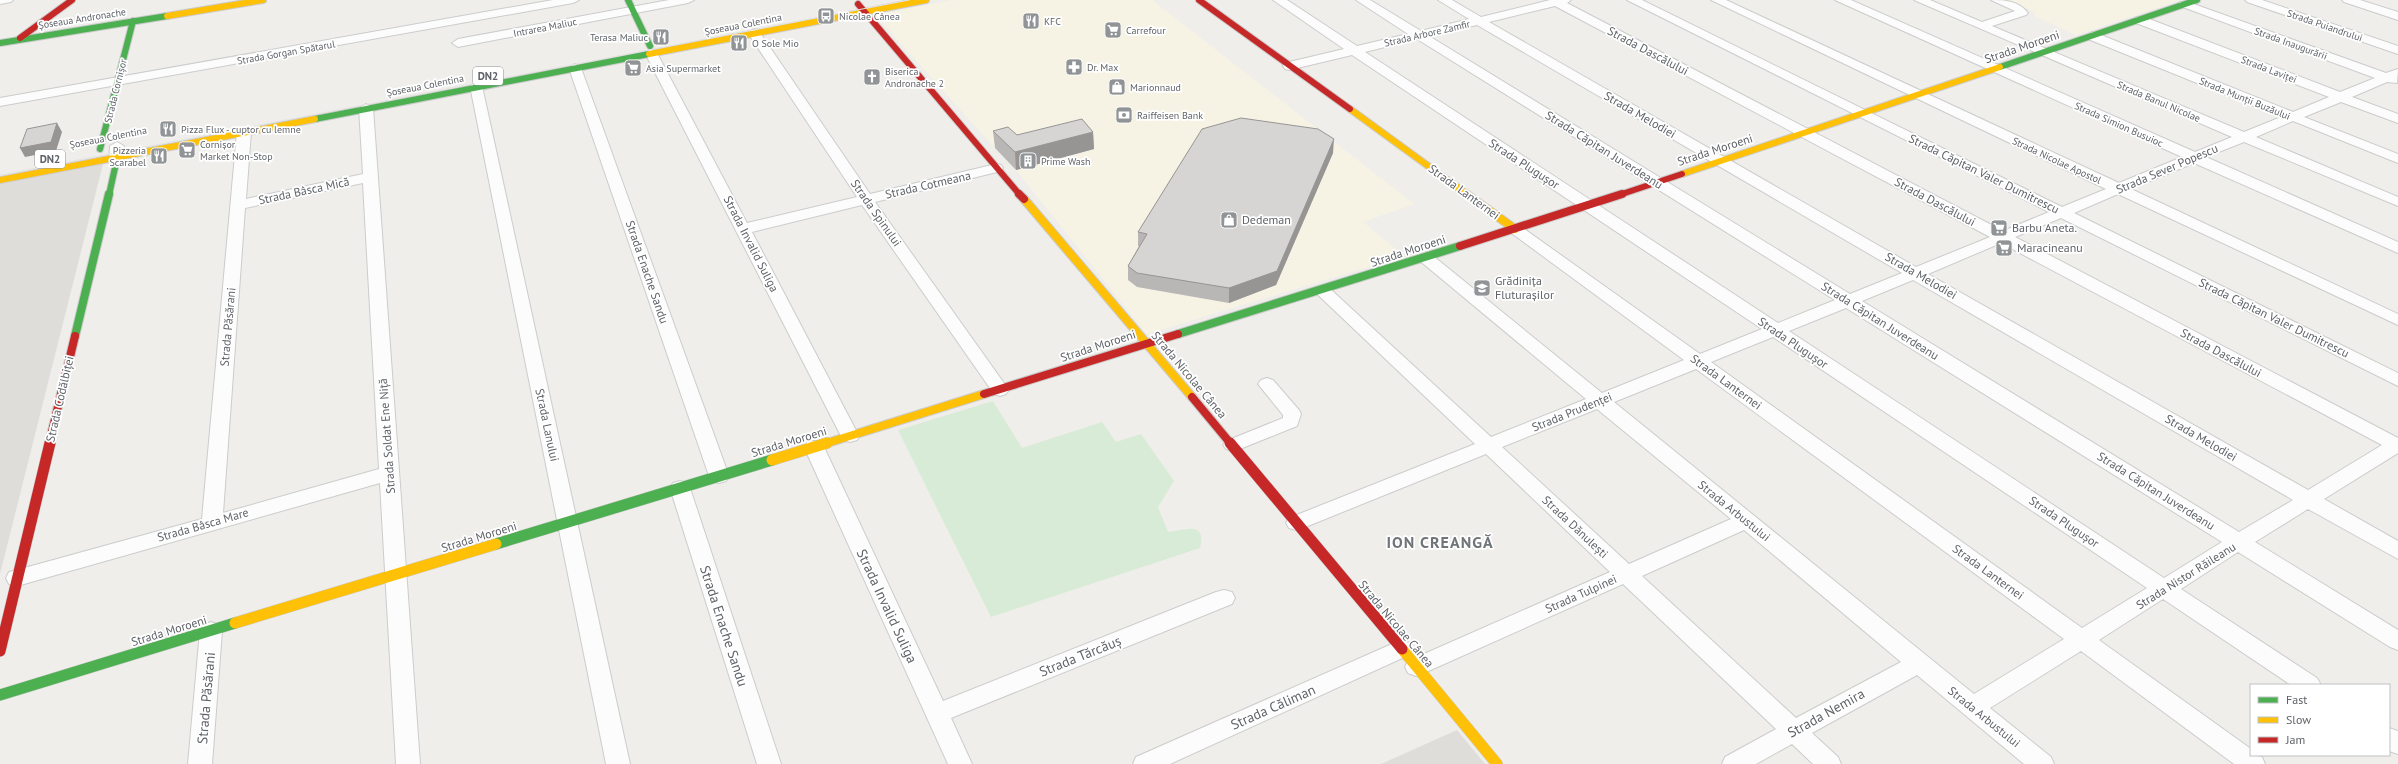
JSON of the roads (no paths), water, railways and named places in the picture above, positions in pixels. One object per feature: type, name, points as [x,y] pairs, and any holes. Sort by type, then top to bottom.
[{"type":"street","points":[[0,1],[5,0]]},
{"type":"street","points":[[18,40],[72,0]]},
{"type":"street","name":"Șoseaua Andronache","points":[[1,45],[18,40],[263,0]]},
{"type":"street","name":"Strada Gorgan Spătarul","points":[[0,102],[572,0]]},
{"type":"street","name":"Intrarea Maliuc","points":[[458,43],[630,5],[688,0]]},
{"type":"street","name":"Șoseaua Colentina","points":[[365,101],[476,86],[575,68],[650,49],[881,0]]},
{"type":"street","name":"Șoseaua Colentina","points":[[0,180],[97,154],[120,152],[244,132],[365,101],[650,49],[754,33],[926,0]]},
{"type":"street","name":"Strada Lanternei","points":[[1199,0],[2253,764]]},
{"type":"street","name":"Strada Plugușor","points":[[1279,0],[1353,51],[2308,684]]},
{"type":"street","name":"Strada Căpitan Juverdeanu","points":[[1362,0],[2398,641]]},
{"type":"street","name":"Strada Melodiei","points":[[1444,0],[1719,161],[2398,551]]},
{"type":"street","name":"Strada Căpitan Valer Dumitrescu","points":[[1634,0],[2398,380]]},
{"type":"street","name":"Strada Nicolae Apostol","points":[[1717,0],[2398,320]]},
{"type":"street","name":"Strada Simion Busuioc","points":[[1841,0],[2398,248]]},
{"type":"street","name":"Strada Banul Nicolae","points":[[1920,0],[2398,202]]},
{"type":"street","points":[[1981,26],[2022,13],[2019,9],[1997,0]]},
{"type":"street","name":"Strada Moroeni","points":[[0,696],[1426,258],[1805,134],[2197,0]]},
{"type":"street","name":"Strada Puiandrului","points":[[2251,0],[2398,50]]},
{"type":"street","points":[[2348,0],[2398,16]]},
{"type":"street","name":"Strada Arbore Zamfir","points":[[1289,66],[1561,1]]},
{"type":"street","name":"Strada Dascălului","points":[[1561,1],[1805,134],[2397,445]]},
{"type":"street","name":"Strada Nicolae Cânea","points":[[858,4],[1233,445],[1497,764]]},
{"type":"street","name":"Strada Inaugurării","points":[[2184,4],[2394,78]]},
{"type":"street","points":[[630,5],[650,49]]},
{"type":"street","name":"Strada Laviței","points":[[2140,20],[2398,118]]},
{"type":"street","name":"Strada Cornișor","points":[[97,154],[133,21]]},
{"type":"street","name":"Strada Spinului","points":[[754,33],[866,199],[1000,390]]},
{"type":"street","name":"Strada Munții Buzăului","points":[[2092,36],[2398,159]]},
{"type":"street","name":"Strada Invalid Suliga","points":[[650,49],[850,436]]},
{"type":"street","name":"Strada Enache Sandu","points":[[575,68],[719,476]]},
{"type":"street","name":"Strada Sever Popescu","points":[[1848,301],[2194,157],[2341,97],[2394,78]]},
{"type":"street","name":"Strada Lanului","points":[[476,86],[618,764]]},
{"type":"street","name":"Strada Soldat Ene Niță","points":[[365,101],[408,764]]},
{"type":"street","name":"Strada Păsărani","points":[[212,522],[244,132]]},
{"type":"street","name":"Strada Codălbiței","points":[[0,651],[120,152]]},
{"type":"street","name":"Strada Cotmeana","points":[[743,229],[996,168]]},
{"type":"street","name":"Strada Bâsca Mică","points":[[238,205],[370,177]]},
{"type":"street","name":"Strada Arbustului","points":[[1426,258],[2042,764]]},
{"type":"street","name":"Strada Dănulești","points":[[1322,290],[1828,764]]},
{"type":"street","name":"Strada Prudenței","points":[[1296,523],[1848,301]]},
{"type":"street","points":[[1233,445],[1290,422],[1292,418],[1289,410],[1267,384]]},
{"type":"street","name":"Strada Nistor Răileanu","points":[[1972,707],[2397,445]]},
{"type":"street","name":"Strada Invalid Suliga","points":[[814,447],[960,764]]},
{"type":"street","name":"Strada Bâsca Mare","points":[[17,578],[390,473]]},
{"type":"street","name":"Strada Enache Sandu","points":[[680,488],[769,764]]},
{"type":"street","name":"Strada Tulpinei","points":[[1416,667],[1746,521]]},
{"type":"street","name":"Strada Tărcăuș","points":[[937,713],[1224,598]]},
{"type":"street","name":"Strada Păsărani","points":[[200,764],[211,631]]},
{"type":"street","name":"Strada Căliman","points":[[1145,764],[1401,649]]},
{"type":"street","name":"Strada Nemira","points":[[1734,764],[1919,663]]},
{"type":"tram line","points":[[0,175],[909,0]]},
{"type":"place","name":"Nicolae Cânea","points":[[826,16]]},
{"type":"place","name":"KFC","points":[[1031,21]]},
{"type":"place","name":"Carrefour","points":[[1113,30]]},
{"type":"place","name":"Terasa Maliuc","points":[[661,37]]},
{"type":"place","name":"O Sole Mio","points":[[739,43]]},
{"type":"place","name":"Dr. Max","points":[[1074,67]]},
{"type":"place","name":"Asia Supermarket","points":[[633,68]]},
{"type":"place","name":"Biserica Andronache 2","points":[[872,77]]},
{"type":"place","name":"Marionnaud","points":[[1117,87]]},
{"type":"place","name":"Raiffeisen Bank","points":[[1124,115]]},
{"type":"place","name":"Pizza Flux - cuptor cu lemne","points":[[168,129]]},
{"type":"place","name":"Cornișor Market Non-Stop","points":[[187,150]]},
{"type":"place","name":"Pizzeria Scarabel","points":[[159,156]]},
{"type":"place","name":"Prime Wash","points":[[1028,161]]},
{"type":"place","name":"Dedeman","points":[[1229,220]]},
{"type":"place","name":"Barbu Aneta.","points":[[1999,228]]},
{"type":"place","name":"Maracineanu","points":[[2004,248]]},
{"type":"place","name":"Grădinița Fluturașilor","points":[[1482,288]]},
{"type":"district","name":"ION CREANGĂ","points":[[1440,542]]}]
